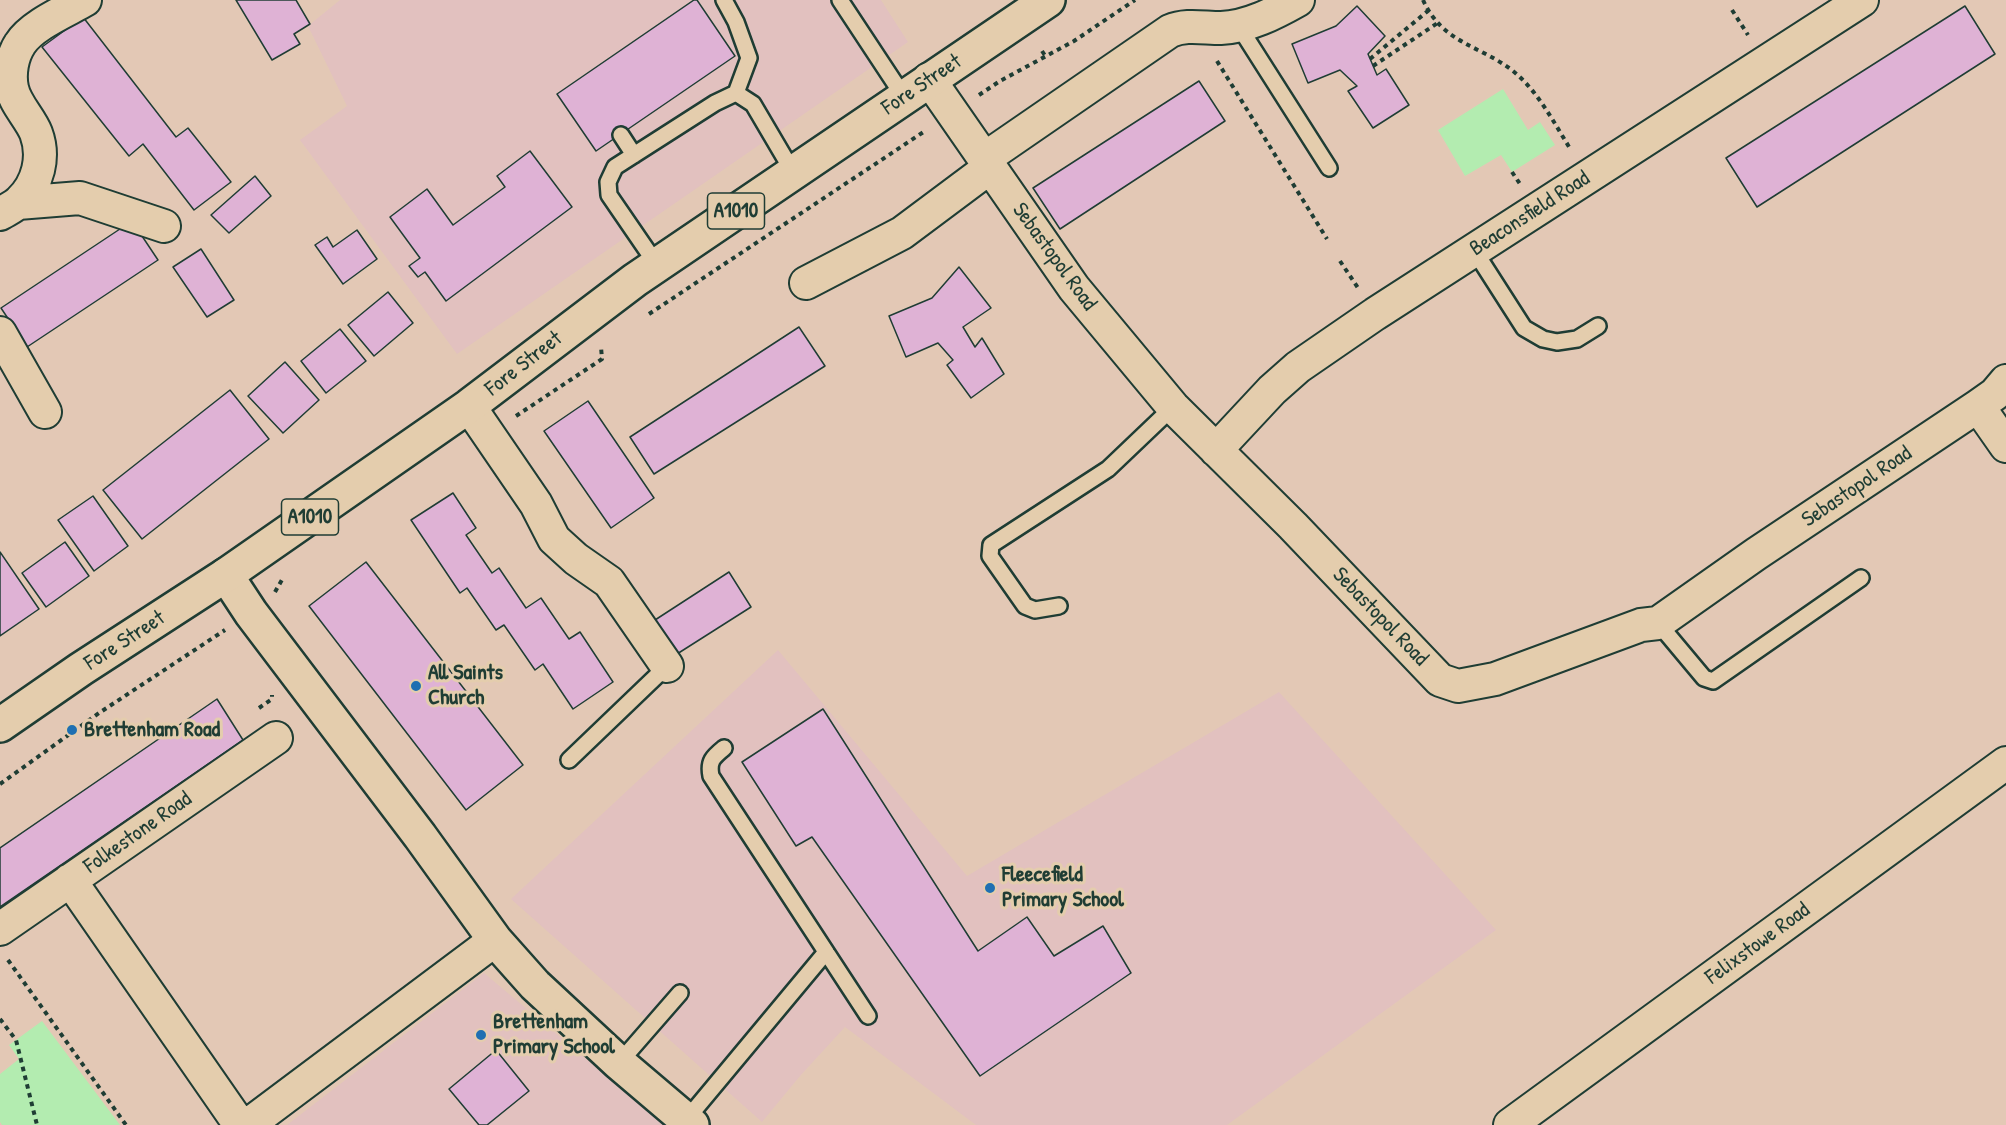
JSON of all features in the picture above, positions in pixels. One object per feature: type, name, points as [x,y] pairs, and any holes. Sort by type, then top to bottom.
[{"type":"main road","name":"Fore Street","points":[[0,725],[81,669],[226,575],[469,406],[657,265],[1047,0]]},
{"type":"main road","points":[[226,575],[251,613],[495,940],[535,985],[619,1063],[689,1122]]},
{"type":"street","points":[[9,208],[30,190],[40,162],[40,148],[36,133],[12,90],[13,56],[21,42],[33,30],[85,0]]},
{"type":"street","points":[[806,283],[902,232],[986,163],[1170,31],[1181,26],[1224,28],[1238,25],[1277,12],[1298,0]]},
{"type":"street","name":"Beaconsfield Road","points":[[1216,450],[1272,390],[1298,367],[1375,314],[1862,0]]},
{"type":"street","name":"Sebastopol Road","points":[[917,88],[952,113],[1074,288],[1173,407],[1293,526],[1440,680],[1458,686],[1496,679],[1641,625],[1658,622],[1978,406]]},
{"type":"street","points":[[9,208],[80,198],[164,226]]},
{"type":"street","points":[[0,333],[45,412]]},
{"type":"street","points":[[2006,381],[1995,394],[1978,406],[2006,446]]},
{"type":"street","points":[[469,406],[536,504],[554,539],[576,559],[609,582],[667,666]]},
{"type":"street","name":"Folkestone Road","points":[[1,941],[70,880],[276,738]]},
{"type":"street","name":"Felixstowe Road","points":[[1510,1125],[2006,763]]},
{"type":"street","points":[[70,880],[240,1125]]},
{"type":"street","points":[[248,1125],[495,940]]},
{"type":"lane","points":[[657,265],[609,195],[608,182],[615,167],[736,93],[749,58],[736,22],[724,0]]},
{"type":"lane","points":[[840,0],[917,88]]},
{"type":"lane","points":[[1238,25],[1329,168]]},
{"type":"lane","points":[[736,93],[753,104],[793,172]]},
{"type":"lane","points":[[621,135],[634,155]]},
{"type":"lane","points":[[1474,250],[1524,328],[1543,339],[1557,342],[1577,339],[1598,326]]},
{"type":"lane","points":[[1059,606],[1035,610],[1025,606],[990,556],[991,545],[1108,469],[1173,407]]},
{"type":"lane","points":[[1658,622],[1704,678],[1713,681],[1862,578]]},
{"type":"lane","points":[[569,760],[667,666]]},
{"type":"lane","points":[[724,748],[713,757],[709,765],[711,776],[868,1016]]},
{"type":"lane","points":[[689,1122],[826,952]]},
{"type":"lane","points":[[619,1063],[680,993]]},
{"type":"path","name":"Fore Street","points":[[640,320],[1000,81],[1074,41],[1135,0]]},
{"type":"path","points":[[1424,0],[1429,10],[1453,38],[1512,70],[1527,84],[1541,102],[1588,178]]},
{"type":"path","points":[[1370,59],[1429,10]]},
{"type":"path","points":[[1373,66],[1439,22]]},
{"type":"path","points":[[1196,27],[1327,239]]},
{"type":"path","points":[[1042,51],[1046,57]]},
{"type":"path","points":[[488,435],[602,359],[601,346]]},
{"type":"path","points":[[1,941],[126,1125]]},
{"type":"path","points":[[0,1019],[16,1040],[37,1125]]},
{"type":"shaded area","points":[[340,0],[881,0],[908,42],[457,354],[300,140],[347,106],[308,26]]},
{"type":"shaded area","name":"Fleecefield Primary School","points":[[778,650],[967,876],[1279,692],[1496,930],[1227,1125],[976,1125],[845,1027],[762,1122],[511,899]]},
{"type":"shaded area","name":"Brettenham Primary School","points":[[484,973],[665,1125],[287,1125]]},
{"type":"green space","points":[[1503,89],[1528,130],[1540,122],[1555,145],[1512,172],[1501,155],[1465,176],[1438,130]]},
{"type":"green space","points":[[42,1021],[120,1125],[2,1125],[0,1122],[0,1074],[19,1059],[9,1045]]},
{"type":"building","points":[[236,0],[296,0],[310,24],[294,34],[300,44],[272,60]]},
{"type":"building","points":[[697,0],[735,56],[596,151],[557,94]]},
{"type":"building","points":[[1357,6],[1385,36],[1368,54],[1377,75],[1386,69],[1409,105],[1373,128],[1348,91],[1357,86],[1340,70],[1308,83],[1292,44],[1336,26]]},
{"type":"building","points":[[1965,6],[1995,54],[1757,207],[1726,158]]},
{"type":"building","points":[[83,17],[176,137],[188,128],[231,182],[194,210],[143,144],[129,156],[42,47]]},
{"type":"building","points":[[1199,81],[1225,121],[1060,229],[1033,188]]},
{"type":"building","points":[[530,151],[572,207],[446,301],[425,272],[418,277],[409,266],[420,258],[390,217],[427,189],[453,225],[505,187],[497,176]]},
{"type":"building","points":[[255,176],[271,196],[229,233],[211,215]]},
{"type":"building","points":[[132,221],[158,260],[27,347],[1,308]]},
{"type":"building","points":[[357,230],[377,259],[343,284],[315,245],[327,237],[333,247]]},
{"type":"building","points":[[201,249],[234,300],[207,317],[173,267]]},
{"type":"building","points":[[959,267],[991,308],[963,327],[975,347],[982,338],[1004,374],[971,398],[947,365],[953,360],[938,343],[906,357],[889,316],[932,298]]},
{"type":"building","points":[[388,292],[413,323],[374,356],[348,325]]},
{"type":"building","points":[[799,327],[825,366],[654,474],[630,437]]},
{"type":"building","points":[[340,329],[366,361],[326,393],[301,361]]},
{"type":"building","points":[[285,362],[319,400],[283,433],[248,396]]},
{"type":"building","points":[[230,390],[269,439],[142,539],[103,490]]},
{"type":"building","points":[[588,401],[654,498],[611,528],[544,431]]},
{"type":"building","points":[[453,493],[476,528],[466,535],[492,573],[499,568],[526,608],[541,598],[569,639],[580,632],[613,682],[573,709],[543,664],[535,670],[504,625],[496,630],[467,588],[460,593],[411,520]]},
{"type":"building","points":[[93,496],[128,546],[94,571],[58,520]]},
{"type":"building","points":[[65,542],[89,576],[46,607],[22,573]]},
{"type":"building","points":[[0,552],[39,609],[0,636]]},
{"type":"building","name":"All Saints Church","points":[[366,562],[523,765],[466,810],[309,606]]},
{"type":"building","points":[[729,572],[751,607],[677,654],[655,620]]},
{"type":"building","points":[[217,699],[243,740],[0,907],[0,848]]},
{"type":"building","points":[[823,709],[978,951],[1027,917],[1054,956],[1103,926],[1131,973],[980,1076],[812,837],[796,846],[742,762]]},
{"type":"building","points":[[496,1050],[529,1091],[487,1125],[479,1125],[449,1089]]},
{"type":"place","name":"All Saints Church","points":[[416,686]]},
{"type":"place","name":"Brettenham Road","points":[[72,730]]},
{"type":"place","name":"Fleecefield Primary School","points":[[990,888]]},
{"type":"place","name":"Brettenham Primary School","points":[[481,1035]]}]
